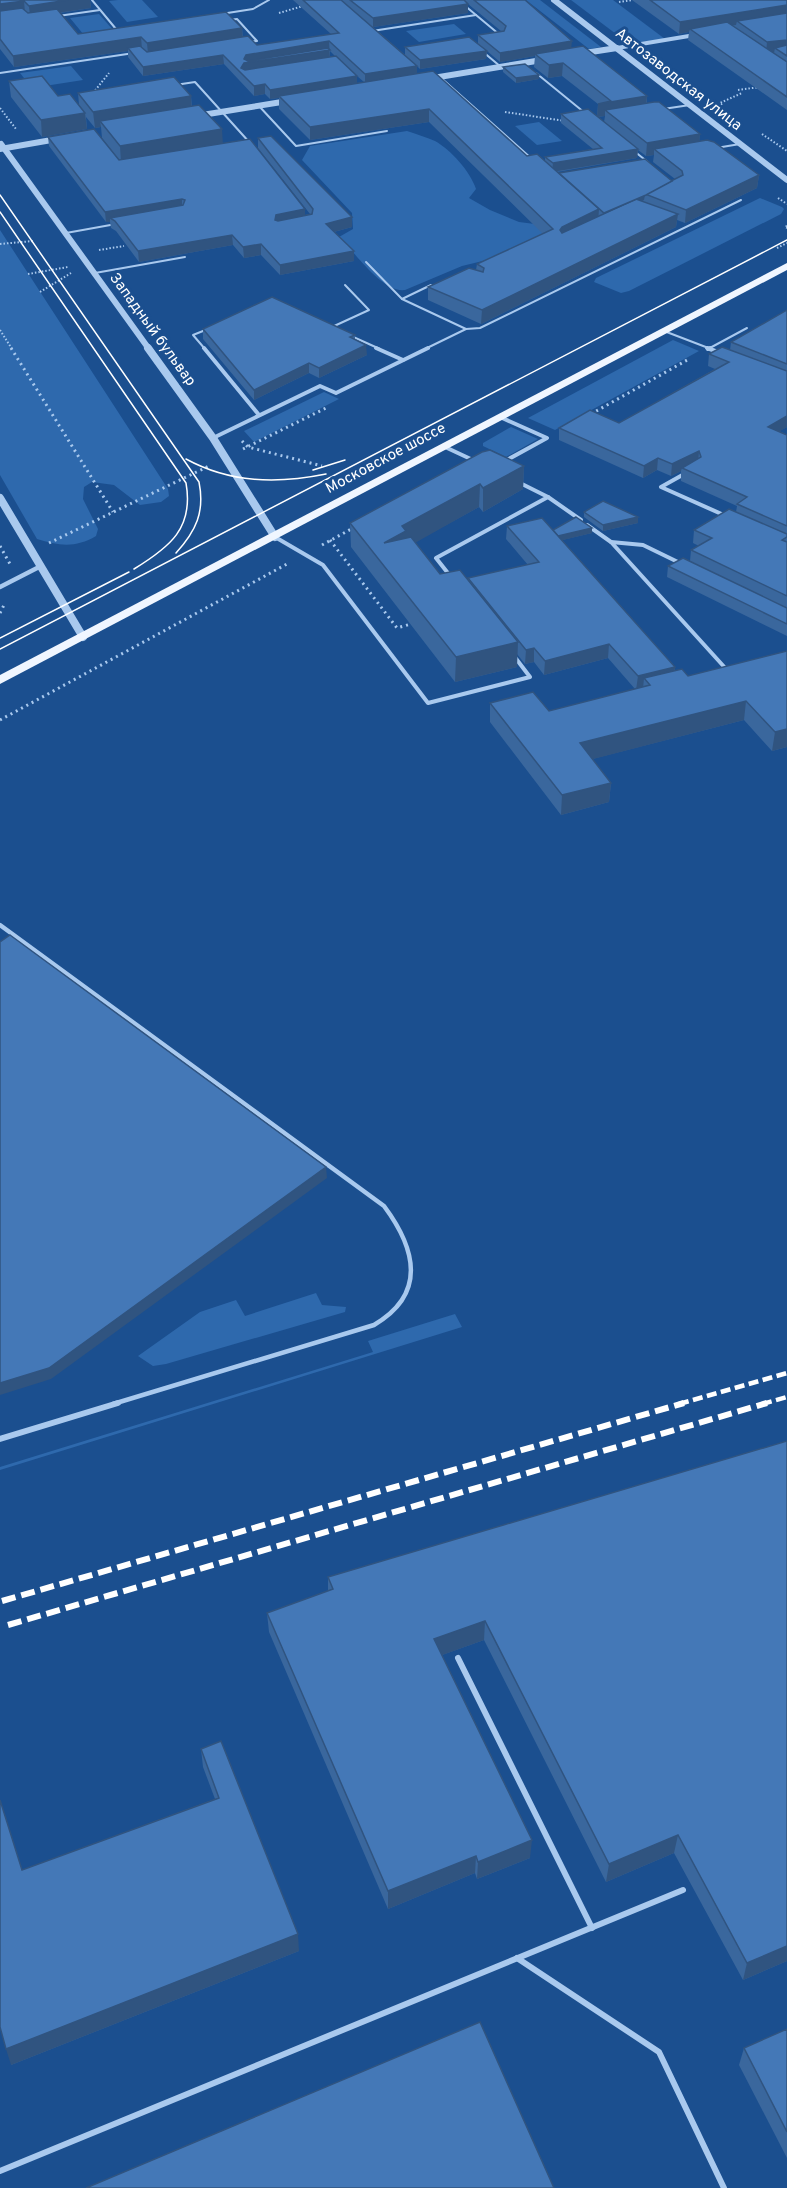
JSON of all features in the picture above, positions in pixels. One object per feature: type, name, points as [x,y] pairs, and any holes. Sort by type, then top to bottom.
[{"type":"main road","name":"Московское шоссе","points":[[0,681],[787,266]]},
{"type":"street","name":"Автозаводская улица","points":[[554,0],[787,179]]},
{"type":"street","points":[[572,56],[704,34]]},
{"type":"street","points":[[416,80],[424,76],[440,77],[560,57]]},
{"type":"street","points":[[187,118],[302,99]]},
{"type":"street","points":[[1,146],[72,137]]},
{"type":"street","name":"Западный бульвар","points":[[1,146],[213,438],[275,537]]},
{"type":"street","points":[[0,498],[83,637]]},
{"type":"street","points":[[0,587],[41,567]]},
{"type":"lane","points":[[92,0],[116,29],[127,27]]},
{"type":"lane","points":[[218,14],[252,9],[266,4],[269,0]]},
{"type":"lane","points":[[458,0],[502,37],[492,38]]},
{"type":"lane","points":[[56,17],[100,10]]},
{"type":"lane","points":[[372,31],[477,15]]},
{"type":"lane","points":[[225,21],[237,19],[257,41],[246,43]]},
{"type":"lane","points":[[365,25],[378,37]]},
{"type":"lane","points":[[479,49],[501,67]]},
{"type":"lane","points":[[0,73],[142,52]]},
{"type":"lane","points":[[524,63],[596,121]]},
{"type":"lane","points":[[440,77],[535,162]]},
{"type":"lane","points":[[172,85],[195,82],[252,146],[240,146]]},
{"type":"lane","points":[[659,110],[690,105]]},
{"type":"lane","points":[[259,106],[296,146],[387,131]]},
{"type":"lane","points":[[711,149],[740,144]]},
{"type":"lane","points":[[629,147],[654,167]]},
{"type":"lane","points":[[633,162],[656,158]]},
{"type":"lane","points":[[213,438],[320,386],[336,393],[466,329],[480,328],[741,200]]},
{"type":"lane","points":[[66,233],[119,223]]},
{"type":"lane","points":[[677,224],[685,227]]},
{"type":"lane","points":[[95,273],[185,257]]},
{"type":"lane","points":[[366,262],[402,299],[466,329]]},
{"type":"lane","points":[[402,299],[439,282]]},
{"type":"lane","points":[[332,327],[369,310],[345,285]]},
{"type":"lane","points":[[322,322],[403,360]]},
{"type":"lane","points":[[213,326],[193,336],[260,415]]},
{"type":"lane","points":[[708,349],[747,328]]},
{"type":"lane","points":[[664,331],[720,353]]},
{"type":"lane","points":[[500,417],[547,438],[503,462]]},
{"type":"lane","points":[[445,447],[482,465]]},
{"type":"lane","points":[[688,472],[661,487],[735,520]]},
{"type":"lane","points":[[510,478],[548,497],[611,542],[729,672],[717,675]]},
{"type":"lane","points":[[458,585],[436,558],[548,497]]},
{"type":"lane","points":[[275,537],[323,565],[428,703],[530,677],[508,649]]},
{"type":"lane","points":[[611,542],[644,545],[684,565]]},
{"type":"lane","points":[[0,926],[384,1206],[403,1233],[411,1279],[405,1298],[399,1306],[392,1314],[374,1325],[0,1439]]},
{"type":"lane","points":[[458,1658],[592,1928]]},
{"type":"lane","points":[[1,2168],[683,1890]]},
{"type":"lane","points":[[516,1958],[659,2052],[724,2188]]},
{"type":"path","points":[[619,2],[632,0]]},
{"type":"path","points":[[292,11],[309,5]]},
{"type":"path","points":[[738,90],[768,86]]},
{"type":"path","points":[[729,110],[720,103],[742,93]]},
{"type":"path","points":[[474,107],[561,122],[583,118],[596,121]]},
{"type":"path","points":[[754,129],[787,151]]},
{"type":"path","points":[[0,244],[33,241]]},
{"type":"path","points":[[777,248],[787,243]]},
{"type":"path","points":[[98,250],[124,246]]},
{"type":"path","points":[[28,274],[73,266]]},
{"type":"path","points":[[40,292],[75,270]]},
{"type":"path","points":[[0,330],[113,512]]},
{"type":"path","points":[[587,416],[708,349]]},
{"type":"path","points":[[0,546],[10,564],[248,447],[322,466]]},
{"type":"path","points":[[0,720],[358,525]]},
{"type":"path","points":[[330,540],[397,628],[411,624]]},
{"type":"shaded area","points":[[142,0],[158,17],[127,22],[109,1]]},
{"type":"shaded area","points":[[526,0],[540,0],[601,47],[589,49]]},
{"type":"shaded area","points":[[571,0],[613,0],[665,39],[641,42],[624,40]]},
{"type":"shaded area","points":[[99,14],[114,31],[84,35],[70,18]]},
{"type":"shaded area","points":[[454,24],[466,34],[419,42],[406,31]]},
{"type":"shaded area","points":[[71,66],[83,80],[32,88],[20,73]]},
{"type":"shaded area","points":[[539,122],[562,141],[537,145],[515,126]]},
{"type":"shaded area","points":[[407,131],[435,141],[459,162],[476,189],[469,198],[519,222],[574,229],[499,257],[462,266],[405,290],[387,285],[369,270],[339,237],[353,229],[352,213],[302,160],[310,146]]},
{"type":"shaded area","points":[[760,198],[782,207],[784,209],[781,214],[629,291],[621,293],[594,282],[596,278]]},
{"type":"shaded area","points":[[0,230],[168,489],[169,496],[161,502],[140,505],[114,485],[92,482],[84,487],[83,499],[98,529],[96,536],[81,543],[60,544],[37,539],[0,475]]},
{"type":"shaded area","points":[[673,340],[699,351],[555,430],[528,418]]},
{"type":"shaded area","points":[[324,392],[339,399],[254,442],[244,431]]},
{"type":"shaded area","points":[[511,427],[538,439],[506,457],[483,446],[483,443]]},
{"type":"shaded area","points":[[316,1293],[322,1305],[346,1307],[345,1312],[166,1364],[153,1366],[138,1356],[200,1312],[236,1300],[245,1316]]},
{"type":"shaded area","points":[[455,1314],[462,1327],[0,1470],[0,1467],[373,1352],[368,1341]]},
{"type":"building","points":[[0,0],[68,0],[29,6],[24,1],[0,4]]},
{"type":"building","points":[[303,0],[341,0],[417,66],[365,74],[329,41],[246,55],[244,59],[248,61],[328,48],[330,50],[244,63],[241,68],[245,70],[336,56],[357,76],[270,90],[265,84],[254,86],[223,55],[143,67],[128,48],[140,46],[147,52],[248,36],[257,45],[339,33]]},
{"type":"building","points":[[350,0],[464,0],[468,4],[373,18]]},
{"type":"building","points":[[474,0],[525,0],[572,41],[500,53],[478,35],[504,31],[506,26]]},
{"type":"building","points":[[650,0],[787,0],[787,5],[680,22]]},
{"type":"building","points":[[22,8],[28,13],[57,9],[78,34],[226,12],[242,28],[147,43],[141,37],[13,56],[0,39],[0,11]]},
{"type":"building","points":[[787,13],[787,40],[767,42],[737,21]]},
{"type":"building","points":[[727,22],[787,62],[787,97],[690,29]]},
{"type":"building","points":[[469,37],[487,51],[420,60],[405,47]]},
{"type":"building","points":[[787,45],[787,56],[775,48]]},
{"type":"building","points":[[583,46],[647,96],[598,104],[611,101],[563,63],[549,65],[535,54]]},
{"type":"building","points":[[525,64],[539,75],[516,78],[503,67]]},
{"type":"building","points":[[433,71],[527,156],[537,154],[599,209],[562,227],[560,230],[562,233],[636,199],[678,214],[482,310],[428,287],[469,268],[483,272],[484,268],[477,264],[553,229],[429,109],[310,127],[279,96]]},
{"type":"building","points":[[42,76],[58,96],[70,94],[85,113],[41,120],[9,81]]},
{"type":"building","points":[[174,77],[191,96],[93,112],[78,93]]},
{"type":"building","points":[[659,102],[700,134],[647,143],[605,110]]},
{"type":"building","points":[[199,105],[222,129],[120,146],[100,121]]},
{"type":"building","points":[[588,109],[638,149],[553,163],[545,157],[602,148],[561,114]]},
{"type":"building","points":[[94,129],[119,160],[250,139],[305,209],[276,215],[275,220],[312,214],[313,209],[258,138],[271,136],[352,217],[326,224],[354,251],[280,265],[261,244],[243,247],[232,235],[138,251],[115,221],[110,218],[183,205],[185,200],[105,212],[48,137]]},
{"type":"building","points":[[707,140],[714,142],[759,175],[686,210],[645,194],[683,175],[682,171],[654,149]]},
{"type":"building","points":[[645,159],[672,181],[604,213],[559,173]]},
{"type":"building","points":[[272,297],[355,335],[350,337],[366,345],[319,368],[309,363],[254,390],[203,329]]},
{"type":"building","points":[[787,310],[787,364],[731,342]]},
{"type":"building","points":[[722,347],[787,371],[787,416],[768,427],[787,435],[787,526],[737,504],[747,497],[682,468],[701,457],[699,451],[672,464],[658,458],[644,466],[559,428],[590,410],[619,423],[729,362],[709,354]]},
{"type":"building","points":[[490,450],[524,466],[483,488],[480,484],[402,526],[406,531],[384,543],[411,537],[440,574],[460,570],[518,642],[456,657],[350,523],[482,452]]},
{"type":"building","points":[[603,501],[638,517],[603,525],[584,512]]},
{"type":"building","points":[[729,509],[787,534],[787,537],[782,540],[787,542],[787,596],[691,550],[712,538],[694,530]]},
{"type":"building","points":[[576,517],[592,528],[558,536],[553,530]]},
{"type":"building","points":[[542,518],[675,667],[638,676],[609,644],[545,661],[534,648],[526,650],[468,578],[539,562],[507,526]]},
{"type":"building","points":[[683,558],[787,608],[787,624],[668,566]]},
{"type":"building","points":[[787,651],[787,729],[775,732],[746,701],[580,743],[611,783],[562,795],[490,703],[533,692],[549,711],[650,685],[644,678],[682,669],[688,676]]},
{"type":"building","points":[[10,935],[326,1167],[49,1368],[0,1383],[0,942]]},
{"type":"building","points":[[787,1441],[787,1946],[747,1963],[678,1835],[609,1864],[485,1621],[434,1639],[532,1840],[478,1862],[476,1856],[388,1891],[267,1613],[333,1589],[328,1577]]},
{"type":"building","points":[[221,1741],[298,1934],[6,2049],[0,2027],[0,1800],[22,1870],[219,1798],[201,1749]]},
{"type":"building","points":[[480,2022],[554,2188],[86,2188]]},
{"type":"building","points":[[787,2029],[787,2132],[744,2048]]},
{"type":"tram line","points":[[0,195],[199,482],[200,512],[194,529],[176,553]]},
{"type":"tram line","points":[[0,212],[186,483],[188,499],[183,524],[168,544],[134,569]]},
{"type":"tram line","points":[[0,649],[787,240]]},
{"type":"tram line","points":[[186,459],[220,473],[254,479],[290,479],[326,474]]},
{"type":"tram line","points":[[313,470],[345,460]]},
{"type":"tram line","points":[[0,638],[129,572]]},
{"type":"railway","points":[[679,1404],[787,1373]]},
{"type":"railway","points":[[762,1404],[787,1397]]},
{"type":"railway","points":[[2,1601],[684,1403]]},
{"type":"railway","points":[[8,1625],[767,1403]]}]
